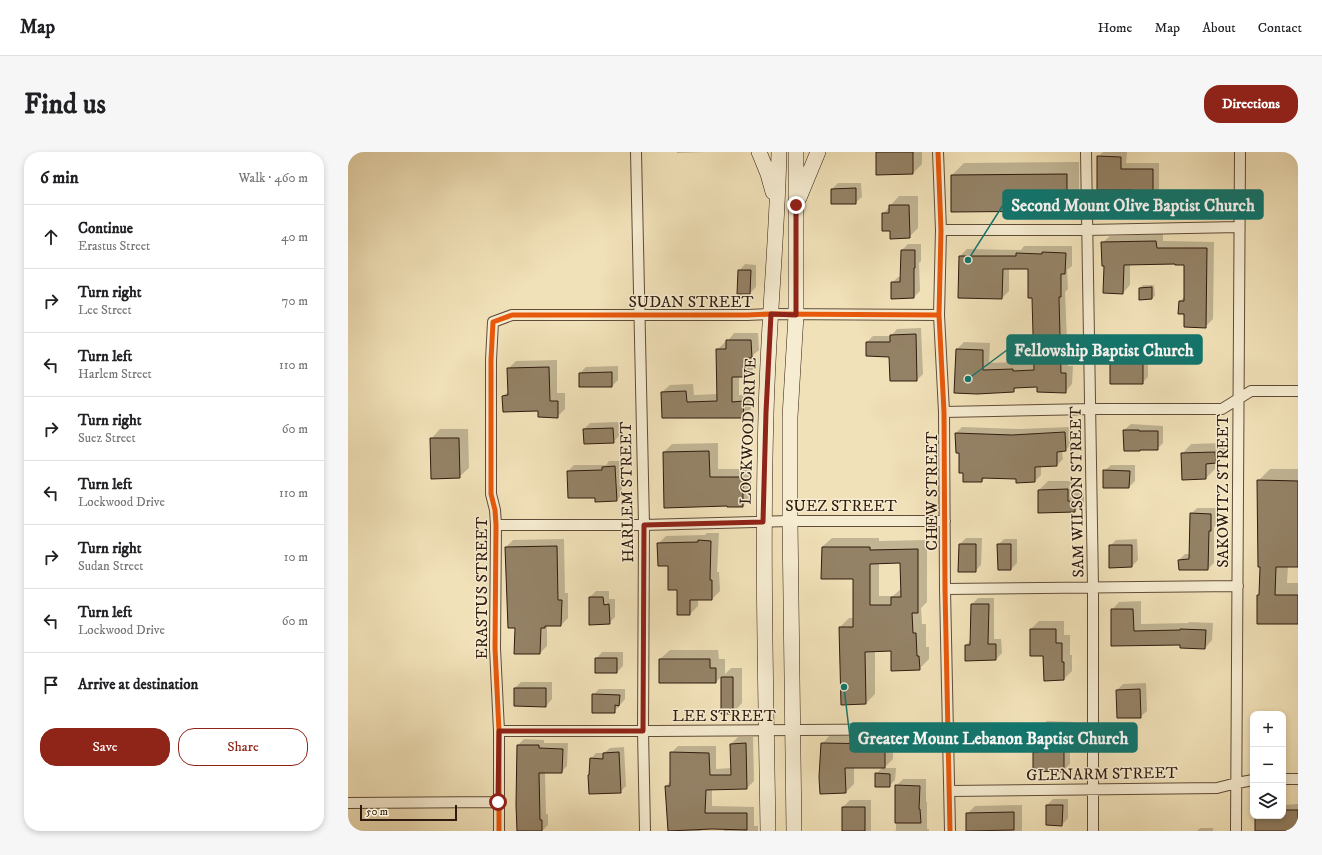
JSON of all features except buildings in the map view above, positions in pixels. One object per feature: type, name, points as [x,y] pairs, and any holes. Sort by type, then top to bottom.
[{"type":"main road","points":[[759,152],[768,174],[778,209]]},
{"type":"main road","name":"LOCKWOOD DRIVE","points":[[768,831],[763,522],[766,412],[778,209],[779,152]]},
{"type":"main road","points":[[794,831],[790,417],[796,315],[796,152]]},
{"type":"main road","points":[[796,205],[818,152]]},
{"type":"street","name":"HARLEM STREET","points":[[636,152],[644,525],[643,731],[645,831]]},
{"type":"street","name":"CHEW STREET","points":[[938,152],[941,230],[939,315],[944,412],[945,589],[950,831]]},
{"type":"street","name":"SAM WILSON STREET","points":[[1086,152],[1093,587],[1093,831]]},
{"type":"street","name":"SAKOWITZ STREET","points":[[1236,831],[1240,152]]},
{"type":"street","points":[[941,230],[1087,230],[1239,227]]},
{"type":"street","name":"SUDAN STREET","points":[[493,322],[512,315],[939,315]]},
{"type":"street","name":"ERASTUS STREET","points":[[493,322],[491,360],[491,494],[495,510],[496,525],[495,648],[499,731],[498,831]]},
{"type":"street","points":[[944,412],[1222,409],[1251,391],[1298,391]]},
{"type":"street","name":"SUEZ STREET","points":[[496,525],[644,525],[790,521],[945,521]]},
{"type":"street","points":[[945,589],[1238,586]]},
{"type":"street","name":"LEE STREET","points":[[499,731],[793,731],[949,729]]},
{"type":"street","points":[[1286,779],[1298,779]]},
{"type":"street","name":"GLENARM STREET","points":[[950,791],[1217,788],[1250,781]]},
{"type":"street","points":[[348,803],[498,802]]},
{"type":"cycle path","points":[[938,152],[941,230],[939,315],[944,412],[945,589],[950,831]]},
{"type":"cycle path","points":[[499,831],[499,731],[495,648],[496,525],[495,510],[491,494],[491,360],[493,322],[512,315],[939,315]]},
{"type":"place","name":"Second Mount Olive Baptist Church","points":[[968,260]]},
{"type":"place","name":"Fellowship Baptist Church","points":[[968,379]]},
{"type":"place","name":"Greater Mount Lebanon Baptist Church","points":[[844,687]]},
{"type":"route","points":[[498,802],[499,731],[643,731],[644,525],[763,522],[766,412],[771,314],[796,315],[796,205]]}]
